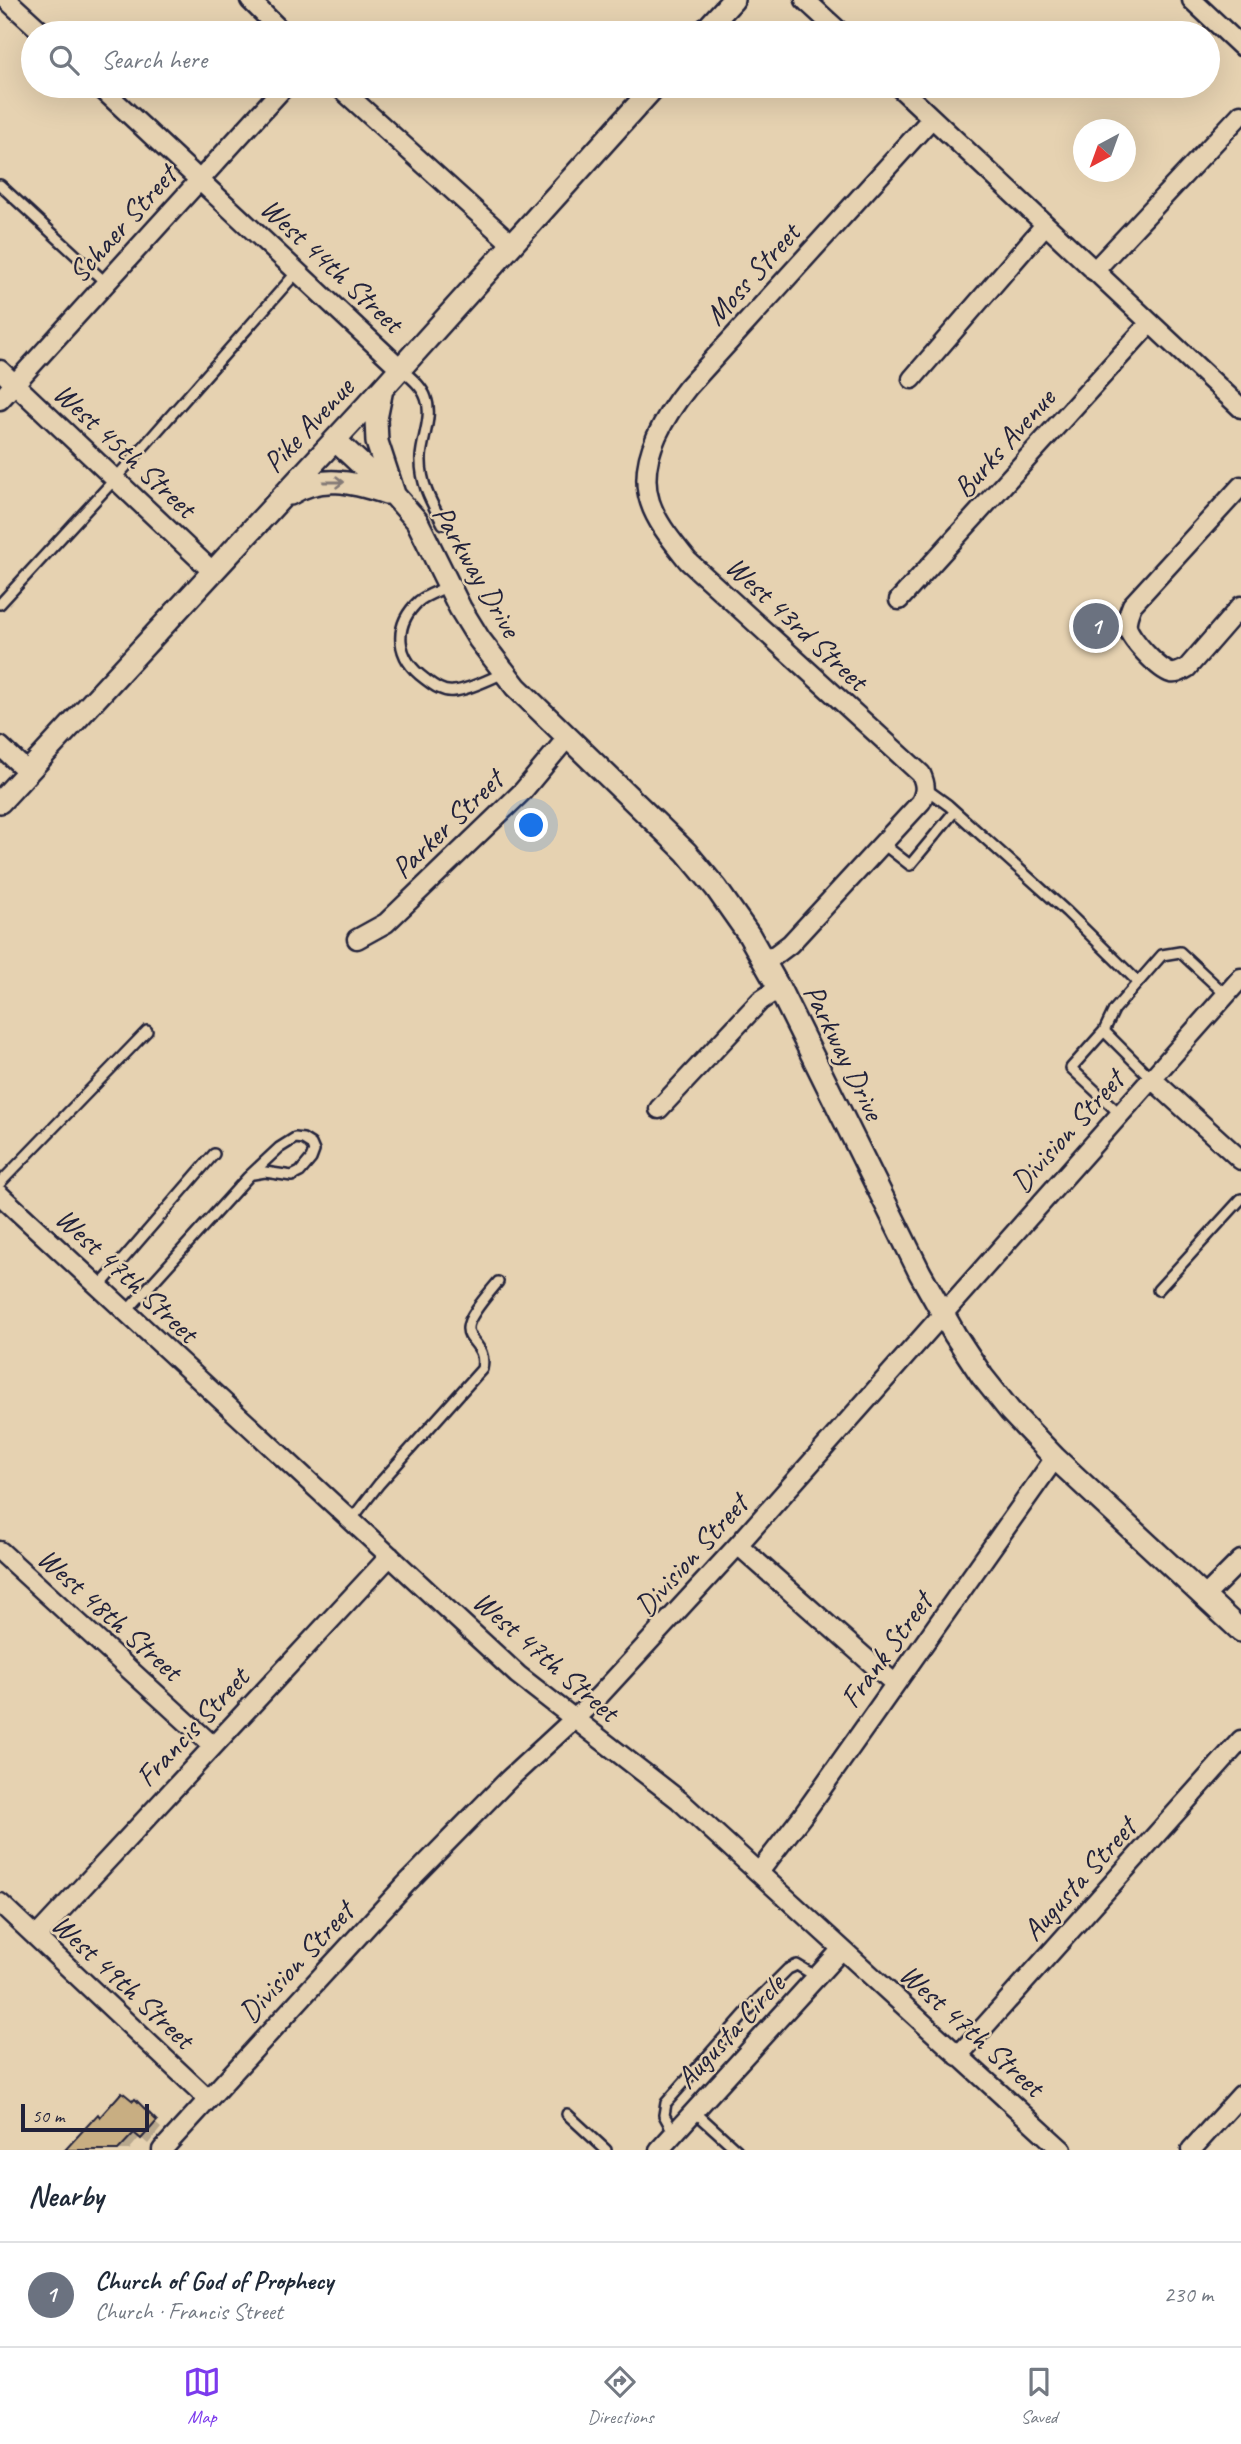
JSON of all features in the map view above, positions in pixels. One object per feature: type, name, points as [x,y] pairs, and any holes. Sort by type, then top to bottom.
[{"type":"street","points":[[7,0],[30,21]]},
{"type":"street","points":[[714,21],[733,0]]},
{"type":"street","points":[[805,0],[828,21]]},
{"type":"street","points":[[1192,0],[1214,21]]},
{"type":"street","points":[[253,1],[272,21]]},
{"type":"street","points":[[1220,26],[1241,46]]},
{"type":"street","name":"West 44th Street","points":[[112,98],[400,368]]},
{"type":"street","name":"Schaer Street","points":[[0,400],[274,98]]},
{"type":"street","points":[[351,98],[512,244]]},
{"type":"street","name":"Pike Avenue","points":[[0,802],[382,389],[644,98]]},
{"type":"street","points":[[911,98],[1241,408]]},
{"type":"street","points":[[1094,271],[1241,114]]},
{"type":"street","name":"Moss Street","points":[[647,486],[654,444],[666,416],[676,402],[932,118]]},
{"type":"street","points":[[912,379],[1045,225]]},
{"type":"street","name":"Burks Avenue","points":[[899,600],[1150,323]]},
{"type":"street","name":"West 45th Street","points":[[0,370],[212,571]]},
{"type":"street","name":"Parkway Drive","points":[[382,389],[376,419],[377,442],[395,496]]},
{"type":"street","name":"Parkway Drive","points":[[335,440],[395,496],[417,521],[448,586],[479,639],[504,673],[567,738],[686,852],[716,888],[766,962],[920,1273],[982,1376],[1010,1411],[1055,1458],[1241,1631]]},
{"type":"street","name":"Parkway Drive","points":[[276,503],[304,486],[329,480],[356,483],[395,496]]},
{"type":"street","name":"West 43rd Street","points":[[647,486],[657,518],[688,561],[921,774],[926,789]]},
{"type":"street","points":[[1241,486],[1132,605],[1127,627],[1139,646],[1168,672],[1177,673],[1186,668],[1241,606]]},
{"type":"street","name":"Parker Street","points":[[357,939],[386,923],[523,791],[567,738]]},
{"type":"street","points":[[0,746],[27,771]]},
{"type":"street","points":[[766,962],[790,944],[883,844],[921,802],[926,789]]},
{"type":"street","name":"Division Street","points":[[162,2150],[406,1884],[509,1779],[599,1696],[738,1545],[1241,978]]},
{"type":"street","points":[[659,1110],[760,1001],[779,988]]},
{"type":"street","points":[[1152,1079],[1241,1160]]},
{"type":"street","name":"West 47th Street","points":[[0,1195],[518,1675],[679,1800],[1062,2150]]},
{"type":"street","name":"Frank Street","points":[[759,1872],[803,1815],[1055,1458]]},
{"type":"street","points":[[738,1545],[895,1684]]},
{"type":"street","name":"West 48th Street","points":[[0,1551],[213,1746]]},
{"type":"street","name":"Francis Street","points":[[36,1937],[390,1556]]},
{"type":"street","points":[[1204,1597],[1241,1560]]},
{"type":"street","name":"Augusta Street","points":[[958,2056],[1241,1740]]},
{"type":"street","name":"West 49th Street","points":[[3,1912],[36,1937],[208,2099]]},
{"type":"street","name":"Augusta Circle","points":[[659,2150],[842,1950]]},
{"type":"street","points":[[1191,2150],[1241,2095]]},
{"type":"lane","points":[[0,185],[106,283]]},
{"type":"lane","points":[[0,604],[116,479],[298,271]]},
{"type":"lane","name":"West 44th Street","points":[[400,368],[421,389],[426,398],[422,473],[429,499],[443,524]]},
{"type":"lane","points":[[448,586],[420,600],[409,614],[401,631],[400,646],[407,660],[418,674],[438,688],[452,692],[504,673]]},
{"type":"lane","points":[[926,789],[1067,912],[1138,982]]},
{"type":"lane","points":[[883,844],[909,865],[954,811]]},
{"type":"lane","points":[[1120,1114],[1071,1068],[1104,1031],[1114,1010],[1162,955],[1180,952],[1226,995]]},
{"type":"lane","points":[[0,1184],[147,1031]]},
{"type":"lane","points":[[1104,1031],[1152,1079]]},
{"type":"lane","points":[[126,1312],[253,1174],[288,1141],[303,1139],[311,1143],[314,1151],[312,1159],[300,1172],[292,1176],[265,1171],[253,1174]]},
{"type":"lane","points":[[99,1287],[214,1154]]},
{"type":"lane","points":[[1158,1290],[1241,1199]]},
{"type":"lane","points":[[351,1520],[424,1432],[482,1369],[481,1349],[468,1333],[467,1327],[498,1282]]},
{"type":"lane","points":[[674,2133],[663,2115],[666,2104],[759,1998],[788,1969],[797,1965],[817,1977]]},
{"type":"lane","points":[[694,2111],[737,2150]]},
{"type":"lane","points":[[567,2114],[606,2150]]},
{"type":"building","points":[[122,2092],[133,2101],[135,2099],[157,2121],[141,2139],[134,2133],[118,2150],[65,2150],[98,2114],[100,2117]]},
{"type":"place","name":"Church of God of Prophecy","points":[[1096,626]]}]
